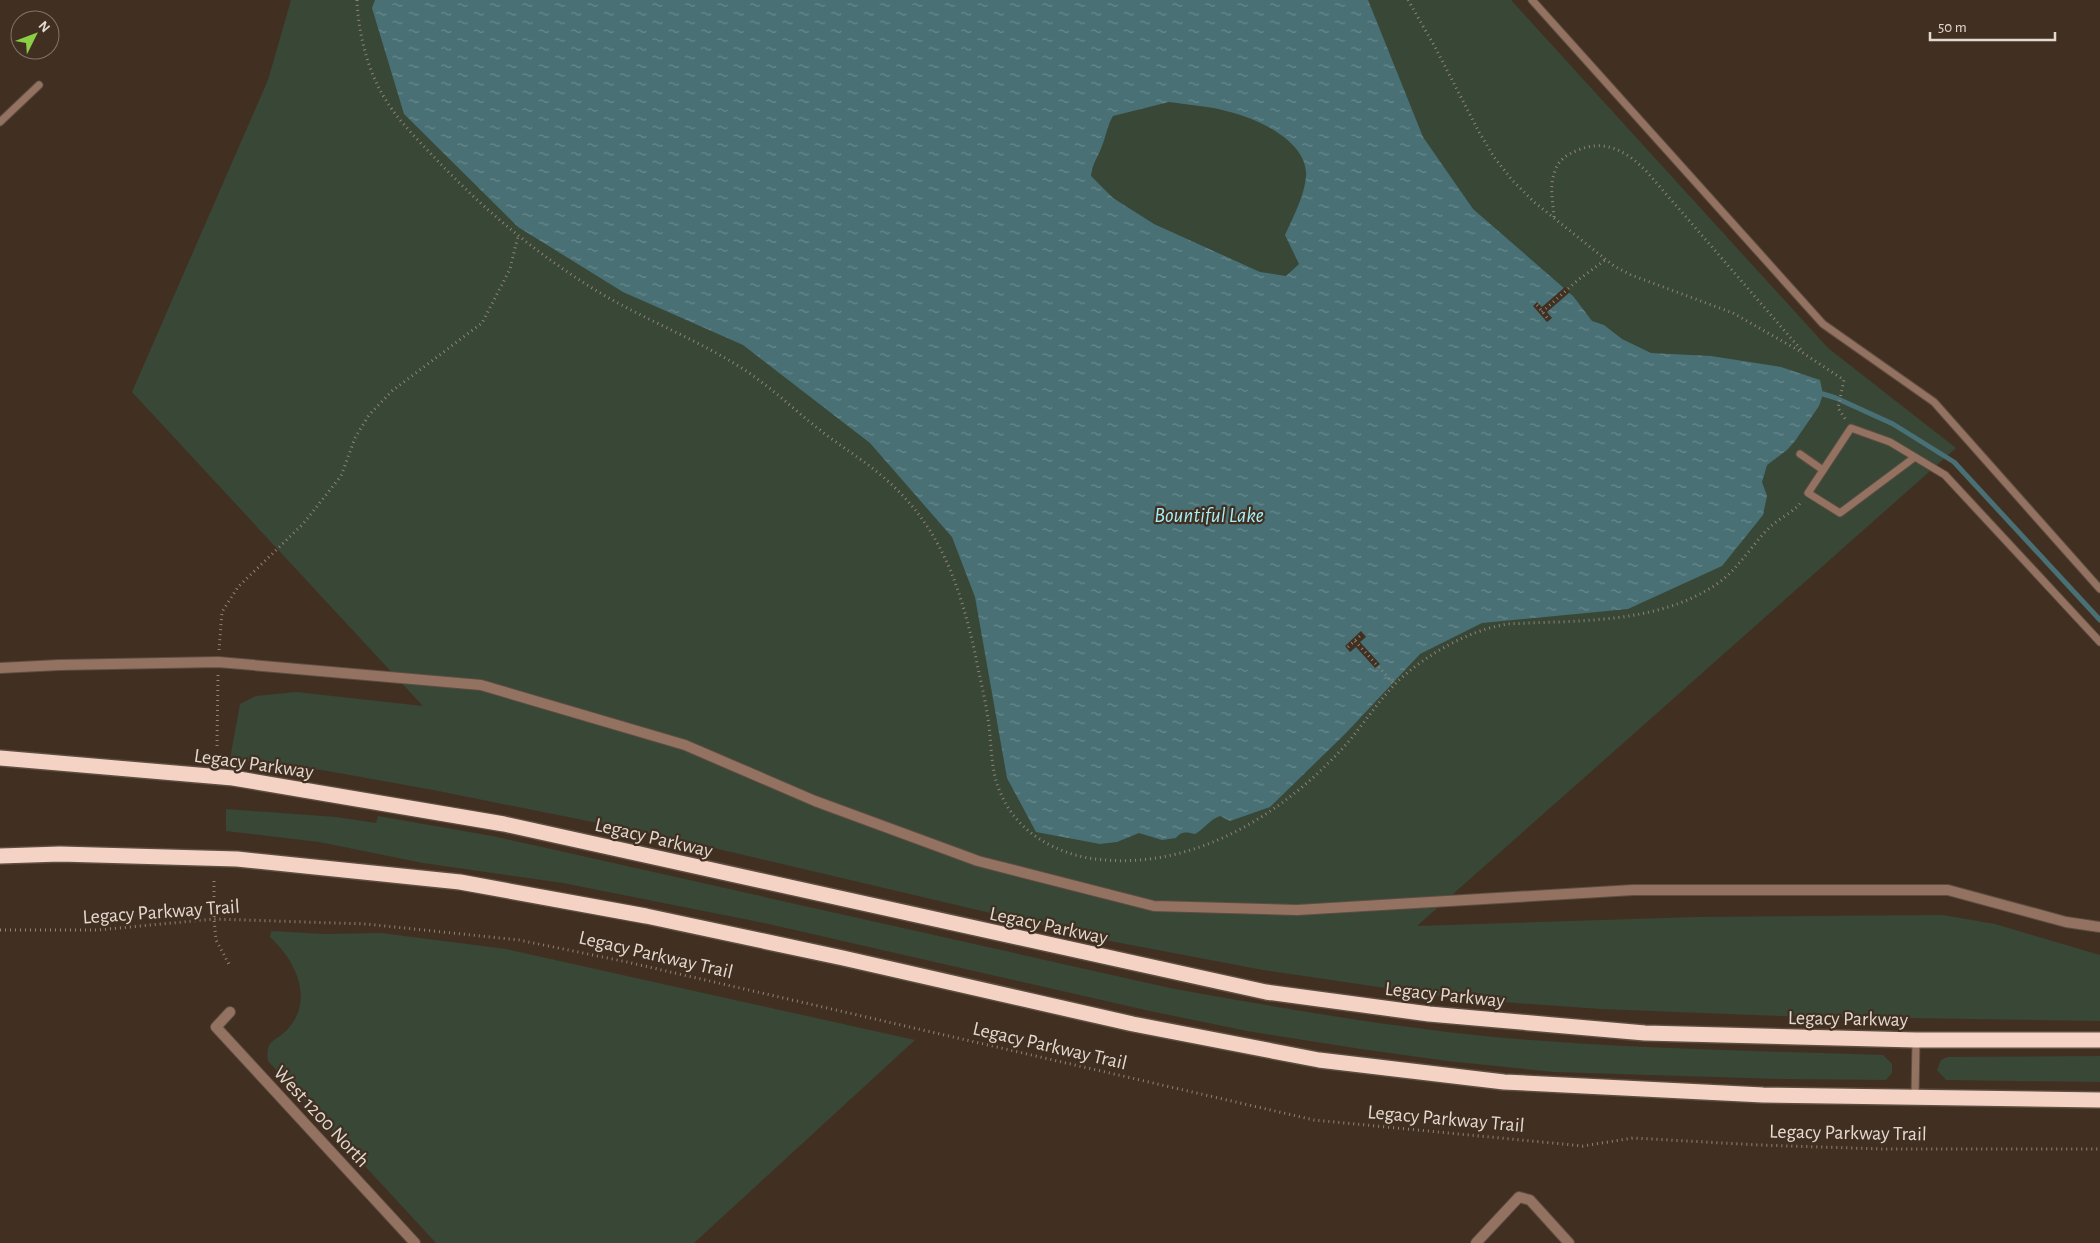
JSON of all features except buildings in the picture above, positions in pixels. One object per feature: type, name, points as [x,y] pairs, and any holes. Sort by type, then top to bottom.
[{"type":"highway","name":"Legacy Parkway","points":[[0,758],[233,778],[504,824],[1266,992],[1429,1014],[1645,1033],[1916,1040],[2100,1040]]},
{"type":"highway","points":[[0,856],[60,854],[237,859],[460,882],[646,916],[844,958],[1133,1024],[1319,1060],[1504,1082],[1763,1094],[2100,1100]]},
{"type":"street","points":[[0,668],[218,662],[481,685],[685,745],[815,801],[978,861],[1154,906],[1297,910],[1633,890],[1948,890],[2066,922],[2100,927]]},
{"type":"street","name":"West 1200 North","points":[[230,1012],[216,1027],[415,1243]]},
{"type":"street","points":[[1476,1243],[1519,1197],[1530,1200],[1569,1243]]},
{"type":"lane","points":[[1532,0],[1823,324],[1934,402],[2100,589]]},
{"type":"lane","points":[[0,122],[39,85]]},
{"type":"lane","points":[[1915,457],[1840,513],[1808,494],[1851,428],[1890,442],[1915,457],[1944,475],[2100,642]]},
{"type":"lane","points":[[1800,454],[1823,470]]},
{"type":"lane","points":[[1915,1097],[1916,1040]]},
{"type":"path","points":[[357,0],[360,25],[371,71],[381,92],[389,105],[460,185],[518,236],[595,290],[754,376],[819,429],[880,475],[906,500],[939,545],[959,590],[984,695],[993,768],[1000,792],[1014,817],[1025,828],[1064,852],[1099,859],[1151,859],[1191,850],[1234,833],[1264,816],[1302,787],[1339,752],[1395,685],[1435,654],[1467,637],[1493,627],[1507,624],[1612,618],[1657,610],[1691,597],[1721,581],[1737,566],[1770,527],[1796,509],[1808,494]]},
{"type":"path","points":[[1408,0],[1447,68],[1479,132],[1494,157],[1523,192],[1605,260],[1631,275],[1733,313],[1803,353],[1844,380],[1845,383],[1838,408]]},
{"type":"path","points":[[1554,218],[1552,180],[1556,167],[1561,160],[1568,154],[1587,146],[1606,146],[1622,151],[1647,172],[1800,346],[1803,353]]},
{"type":"path","points":[[217,746],[218,662],[222,612],[238,587],[303,524],[341,476],[355,438],[369,415],[392,391],[432,359],[482,324],[510,269],[518,236]]},
{"type":"path","points":[[1542,312],[1578,280],[1605,260]]},
{"type":"path","points":[[1537,306],[1548,319]]},
{"type":"path","points":[[1348,647],[1361,635]]},
{"type":"path","points":[[1355,641],[1395,685]]},
{"type":"path","points":[[214,881],[216,940],[230,966]]},
{"type":"path","name":"Legacy Parkway Trail","points":[[0,930],[98,930],[214,918],[366,924],[519,940],[628,962],[1314,1120],[1583,1146],[1633,1138],[1884,1149],[2100,1149]]},
{"type":"green space","points":[[291,0],[1511,0],[1828,348],[1956,448],[1417,926],[1695,917],[1943,915],[1995,924],[2100,955],[2100,1021],[1782,1016],[1601,1009],[1460,999],[1263,970],[1110,941],[663,836],[322,770],[230,759],[240,704],[256,696],[296,692],[423,706],[132,392],[268,80]]},
{"type":"green space","points":[[226,809],[336,817],[376,823],[378,816],[492,836],[1170,988],[1343,1018],[1517,1039],[1608,1045],[1883,1055],[1892,1064],[1892,1073],[1886,1080],[1554,1072],[1447,1061],[1247,1031],[1150,1011],[764,923],[563,883],[423,863],[319,842],[226,831]]},
{"type":"green space","points":[[271,931],[326,934],[381,933],[506,949],[915,1040],[694,1243],[436,1243],[268,1061],[268,1049],[272,1042],[287,1030],[295,1018],[300,1006],[301,994],[299,981],[294,969],[288,957],[270,937]]},
{"type":"green space","points":[[2100,1056],[2100,1082],[1946,1080],[1937,1070],[1941,1060],[1947,1057]]},
{"type":"water","name":"Bountiful Lake","points":[[375,0],[1368,0],[1423,137],[1473,209],[1573,296],[1592,321],[1604,325],[1622,339],[1651,353],[1711,356],[1781,367],[1820,380],[1823,394],[1819,406],[1795,441],[1787,450],[1767,465],[1762,482],[1767,496],[1763,515],[1722,566],[1628,609],[1482,623],[1420,654],[1346,733],[1270,807],[1230,821],[1220,816],[1195,834],[1184,833],[1176,838],[1162,840],[1139,833],[1117,842],[1100,844],[1036,832],[1007,778],[975,597],[952,537],[870,443],[743,345],[623,292],[518,227],[404,114],[372,8]],"holes":[[[1169,102],[1222,110],[1254,120],[1280,134],[1299,153],[1305,164],[1305,184],[1298,207],[1285,235],[1299,264],[1286,276],[1260,272],[1154,224],[1113,198],[1091,176],[1113,116]]]},
{"type":"pier","points":[[1565,287],[1570,292],[1547,312],[1552,318],[1547,322],[1533,306],[1537,302],[1542,307]]},
{"type":"pier","points":[[1361,631],[1366,637],[1360,642],[1380,664],[1375,668],[1356,647],[1350,652],[1345,646]]},
{"type":"waterway","points":[[1823,394],[1893,424],[1954,462],[2100,620]]}]
